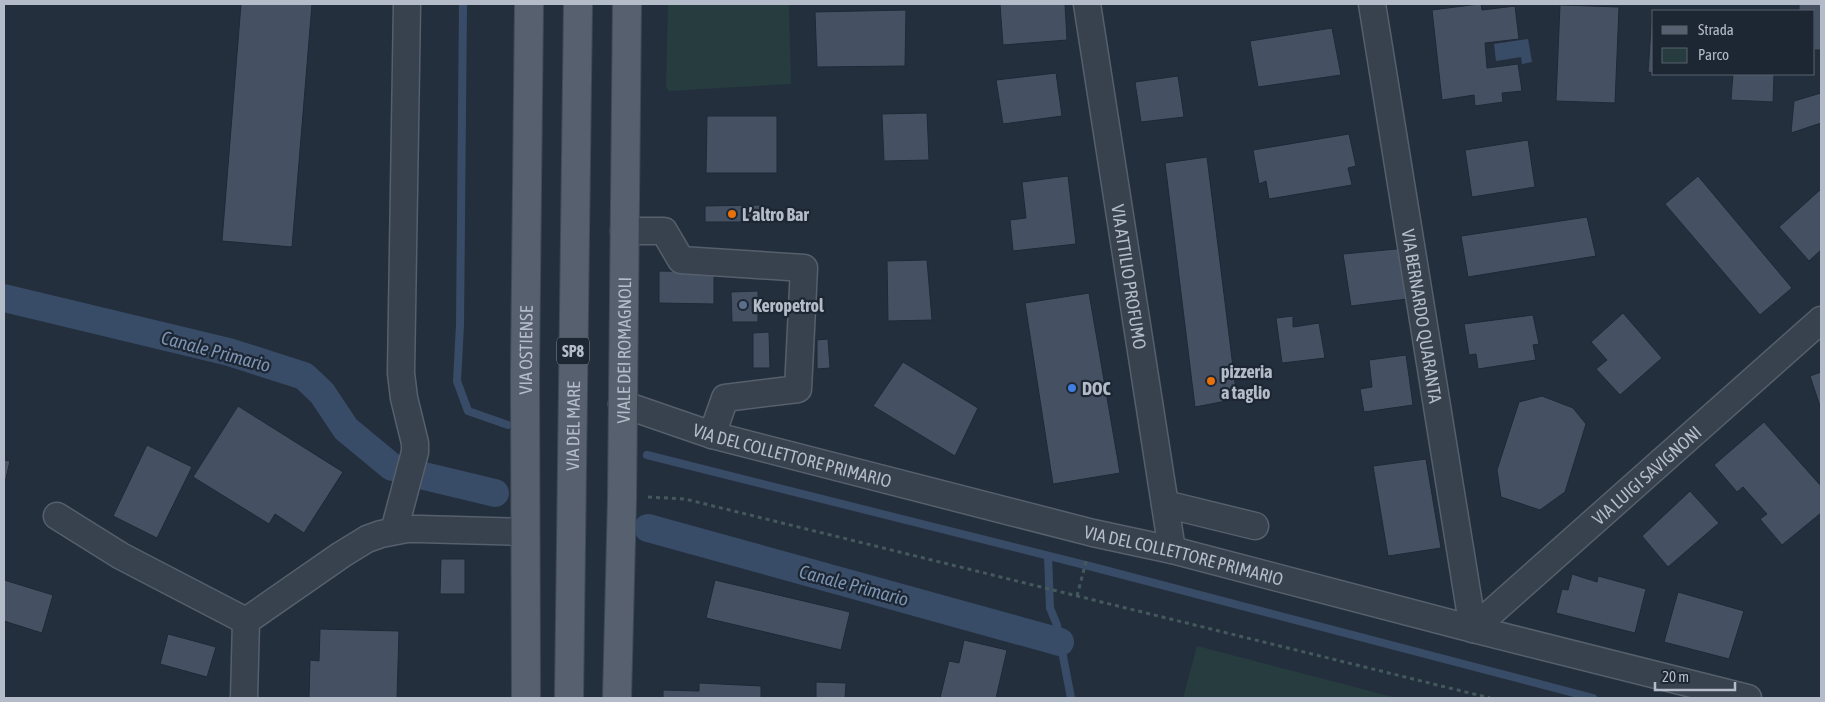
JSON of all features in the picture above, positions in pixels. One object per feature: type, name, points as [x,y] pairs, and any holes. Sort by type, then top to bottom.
[{"type":"main road","name":"VIA OSTIENSE","points":[[526,698],[525,532],[529,4]]},
{"type":"main road","name":"VIA DEL MARE","points":[[569,698],[578,4]]},
{"type":"main road","name":"VIALE DEI ROMAGNOLI","points":[[617,698],[622,499],[626,4]]},
{"type":"street","points":[[394,531],[416,443],[404,398],[400,373],[407,4]]},
{"type":"street","name":"VIA ATTILIO PROFUMO","points":[[1087,4],[1172,550]]},
{"type":"street","name":"VIA BERNARDO QUARANTA","points":[[1372,4],[1473,629]]},
{"type":"street","points":[[624,231],[664,231],[681,260],[804,268],[798,389],[725,398],[712,435]]},
{"type":"street","name":"VIA LUIGI SAVIGNONI","points":[[1473,629],[1821,320]]},
{"type":"street","name":"VIA DEL COLLETTORE PRIMARIO","points":[[622,404],[712,435],[1093,533],[1172,550],[1473,629],[1748,698]]},
{"type":"street","points":[[1165,504],[1255,526]]},
{"type":"street","points":[[57,516],[121,556],[246,620]]},
{"type":"street","points":[[246,620],[354,546],[374,536],[394,531],[420,529],[525,532]]},
{"type":"street","points":[[244,698],[246,620]]},
{"type":"path","points":[[622,499],[646,497],[685,499],[1490,698]]},
{"type":"path","points":[[1077,596],[1093,533]]},
{"type":"green space","points":[[668,4],[789,4],[791,84],[669,91],[666,87]]},
{"type":"green space","points":[[1197,646],[1397,698],[1183,698]]},
{"type":"water","points":[[1528,39],[1532,62],[1522,64],[1521,57],[1496,61],[1494,44]]},
{"type":"building","points":[[241,4],[312,4],[292,247],[222,241]]},
{"type":"building","points":[[1000,4],[1065,4],[1067,40],[1003,45]]},
{"type":"building","points":[[1481,4],[1482,10],[1515,6],[1519,39],[1485,43],[1487,68],[1518,64],[1522,91],[1502,93],[1503,102],[1475,106],[1474,95],[1442,100],[1432,10]]},
{"type":"building","points":[[1799,4],[1821,4],[1821,50],[1815,50],[1815,10],[1799,10]]},
{"type":"building","points":[[1560,5],[1619,7],[1615,103],[1556,101]]},
{"type":"building","points":[[906,10],[905,66],[817,67],[815,12]]},
{"type":"building","points":[[1652,13],[1652,73],[1648,72]]},
{"type":"building","points":[[1332,28],[1341,75],[1258,87],[1250,41]]},
{"type":"building","points":[[1056,73],[1062,116],[1003,124],[996,80]]},
{"type":"building","points":[[1733,75],[1774,75],[1773,102],[1731,100]]},
{"type":"building","points":[[1178,76],[1184,117],[1141,122],[1135,82]]},
{"type":"building","points":[[1821,93],[1821,123],[1791,133],[1794,101]]},
{"type":"building","points":[[927,113],[929,160],[884,161],[882,114]]},
{"type":"building","points":[[707,116],[777,116],[777,173],[706,173]]},
{"type":"building","points":[[1349,134],[1356,166],[1348,168],[1352,185],[1269,199],[1266,181],[1259,184],[1253,150]]},
{"type":"building","points":[[1528,140],[1535,187],[1472,197],[1465,150]]},
{"type":"building","points":[[1207,157],[1237,399],[1195,407],[1165,163]]},
{"type":"building","points":[[1068,176],[1076,244],[1013,251],[1010,220],[1026,218],[1022,182]]},
{"type":"building","points":[[1698,176],[1792,288],[1760,315],[1665,204]]},
{"type":"building","points":[[1821,189],[1821,250],[1809,261],[1779,227]]},
{"type":"building","points":[[762,205],[762,222],[705,222],[705,206]]},
{"type":"building","points":[[1587,217],[1596,256],[1468,277],[1461,236]]},
{"type":"building","points":[[1407,248],[1415,298],[1351,306],[1343,254]]},
{"type":"building","points":[[927,260],[932,320],[888,321],[887,261]]},
{"type":"building","points":[[659,271],[714,272],[714,304],[659,303]]},
{"type":"building","points":[[758,291],[758,322],[732,322],[731,292]]},
{"type":"building","name":"DOC","points":[[1089,293],[1120,473],[1053,484],[1025,303]]},
{"type":"building","points":[[1623,313],[1662,358],[1620,395],[1596,369],[1607,360],[1591,342]]},
{"type":"building","points":[[1533,315],[1539,344],[1533,345],[1536,360],[1478,369],[1476,354],[1469,355],[1464,324]]},
{"type":"building","points":[[1293,316],[1293,327],[1319,323],[1325,358],[1282,363],[1276,318]]},
{"type":"building","points":[[769,332],[770,368],[753,368],[753,333]]},
{"type":"building","points":[[828,339],[830,368],[817,369],[817,340]]},
{"type":"building","points":[[1406,355],[1413,405],[1364,412],[1360,389],[1372,387],[1369,360]]},
{"type":"building","points":[[903,362],[978,408],[955,456],[873,406]]},
{"type":"building","points":[[1821,372],[1821,409],[1810,376]]},
{"type":"building","points":[[1542,396],[1573,408],[1586,424],[1565,492],[1540,510],[1501,497],[1497,470],[1519,402]]},
{"type":"building","points":[[238,406],[343,472],[304,533],[275,514],[269,524],[193,477]]},
{"type":"building","points":[[1764,422],[1821,486],[1821,513],[1782,545],[1760,519],[1767,514],[1743,487],[1737,492],[1714,465]]},
{"type":"building","points":[[147,445],[192,467],[157,538],[113,516]]},
{"type":"building","points":[[1426,459],[1441,548],[1388,556],[1373,466]]},
{"type":"building","points":[[4,460],[10,461],[4,487]]},
{"type":"building","points":[[1690,491],[1719,523],[1668,567],[1642,536]]},
{"type":"building","points":[[441,559],[465,559],[465,594],[440,594]]},
{"type":"building","points":[[1572,574],[1597,582],[1598,576],[1646,589],[1635,633],[1556,613],[1562,589],[1568,590]]},
{"type":"building","points":[[4,580],[53,595],[42,633],[4,621]]},
{"type":"building","points":[[715,580],[850,612],[841,650],[706,618]]},
{"type":"building","points":[[1678,592],[1744,611],[1729,659],[1664,642]]},
{"type":"building","points":[[320,629],[399,631],[397,698],[309,698],[310,660],[319,661]]},
{"type":"building","points":[[168,634],[216,647],[207,677],[160,664]]},
{"type":"building","points":[[964,640],[1007,650],[996,698],[940,698],[949,661],[959,663]]},
{"type":"building","points":[[816,682],[846,683],[845,698],[816,698]]},
{"type":"building","points":[[699,683],[761,686],[761,698],[663,698],[663,690],[699,691]]},
{"type":"waterway","points":[[463,4],[460,325],[457,381],[468,411],[508,425]]},
{"type":"waterway","name":"Canale Primario","points":[[4,298],[229,352],[304,376],[322,393],[346,429],[392,467]]},
{"type":"waterway","points":[[647,455],[1093,567],[1593,698]]},
{"type":"waterway","name":"Canale Primario","points":[[420,475],[495,493]]},
{"type":"waterway","name":"Canale Primario","points":[[648,528],[1060,642]]},
{"type":"waterway","points":[[1048,556],[1050,608],[1057,625],[1071,698]]},
{"type":"place","name":"L’altro Bar","points":[[732,214]]},
{"type":"place","name":"Keropetrol","points":[[743,305]]},
{"type":"place","name":"pizzeria a taglio","points":[[1211,381]]},
{"type":"place","name":"DOC","points":[[1072,388]]}]
